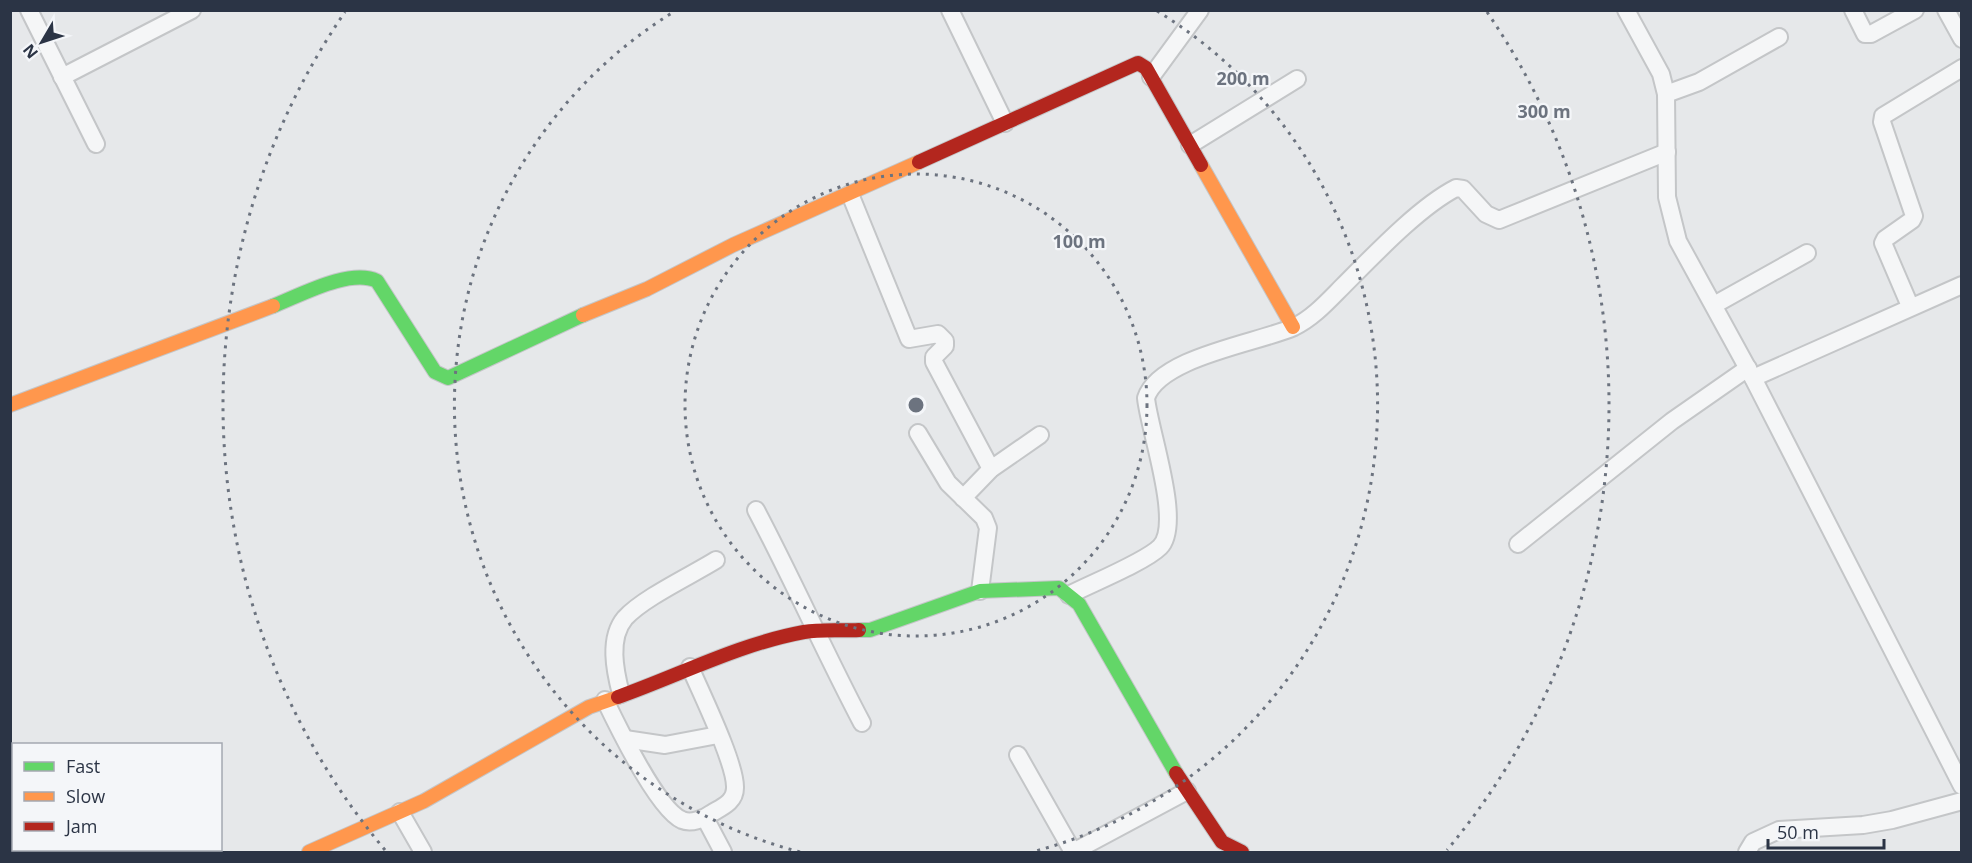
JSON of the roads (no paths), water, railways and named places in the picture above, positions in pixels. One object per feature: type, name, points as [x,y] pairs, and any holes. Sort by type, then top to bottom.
[{"type":"street","points":[[29,10],[96,144]]},
{"type":"street","points":[[62,77],[192,10]]},
{"type":"street","points":[[950,10],[1005,123]]},
{"type":"street","points":[[1151,77],[1200,10]]},
{"type":"street","points":[[1626,10],[1662,74],[1666,94],[1667,197],[1678,241],[1751,373],[1962,786]]},
{"type":"street","points":[[1853,10],[1861,30],[1865,34],[1871,34],[1915,10]]},
{"type":"street","points":[[1946,10],[1962,39]]},
{"type":"street","points":[[1666,94],[1700,82],[1779,37]]},
{"type":"street","points":[[10,405],[352,276],[367,276],[377,281],[435,372],[448,378],[648,289],[733,245],[1138,63],[1146,68],[1293,327]]},
{"type":"street","points":[[1910,306],[1883,243],[1885,238],[1908,224],[1914,216],[1882,122],[1883,116],[1886,112],[1962,68]]},
{"type":"street","points":[[1190,145],[1297,79]]},
{"type":"street","points":[[1069,595],[1152,553],[1165,539],[1168,524],[1163,476],[1147,408],[1149,390],[1156,381],[1181,366],[1293,327],[1324,305],[1390,240],[1456,188],[1464,189],[1486,214],[1499,220],[1667,152]]},
{"type":"street","points":[[850,194],[909,339],[938,334],[945,341],[945,346],[934,357],[934,362],[991,469]]},
{"type":"street","points":[[1713,305],[1806,253]]},
{"type":"street","points":[[1518,544],[1672,421],[1751,373],[1811,354],[1910,306],[1962,285]]},
{"type":"street","points":[[918,434],[934,463],[963,498],[984,518],[988,528],[980,591]]},
{"type":"street","points":[[963,498],[991,469],[1040,435]]},
{"type":"street","points":[[756,510],[862,723]]},
{"type":"street","points":[[690,667],[736,786],[730,801],[705,818],[690,821],[674,815],[647,777],[625,739],[613,697],[614,660],[616,641],[625,618],[641,605],[716,560]]},
{"type":"street","points":[[309,852],[447,789],[562,720],[613,697],[667,680],[715,657],[795,634],[870,630],[980,591],[1044,587],[1059,588],[1079,604],[1141,716],[1187,791],[1222,842],[1242,852]]},
{"type":"street","points":[[625,739],[665,745],[718,735]]},
{"type":"street","points":[[1018,755],[1073,852],[1187,791]]},
{"type":"street","points":[[1749,851],[1767,834],[1779,830],[1873,824],[1962,801]]},
{"type":"street","points":[[400,812],[423,852]]},
{"type":"street","points":[[705,818],[723,852]]}]
